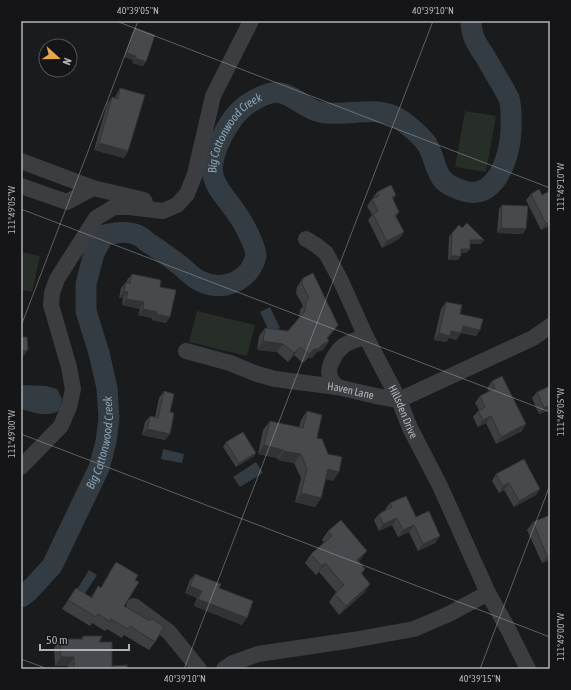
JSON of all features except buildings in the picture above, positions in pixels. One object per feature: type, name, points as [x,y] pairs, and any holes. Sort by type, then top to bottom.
[{"type":"street","points":[[21,467],[61,426],[69,407],[73,389],[69,367],[51,305],[52,293],[57,279],[96,218],[114,207],[150,208],[162,211],[177,205],[187,194],[195,174],[213,96],[251,21]]},
{"type":"street","points":[[21,161],[93,188],[144,200],[150,208]]},
{"type":"street","points":[[21,186],[67,202],[93,188]]},
{"type":"street","name":"Hillsden Drive","points":[[306,239],[326,253],[340,279],[366,337],[440,486],[488,593],[528,669]]},
{"type":"street","points":[[398,400],[532,338],[550,326]]},
{"type":"street","points":[[337,386],[330,378],[330,366],[334,356],[342,346],[353,340],[366,337]]},
{"type":"street","name":"Haven Lane","points":[[186,351],[230,363],[257,374],[269,377],[337,386],[398,400]]},
{"type":"street","points":[[224,669],[233,663],[258,654],[414,630],[449,614],[488,593]]},
{"type":"street","points":[[134,606],[169,632],[199,669]]},
{"type":"shaded area","points":[[465,111],[496,116],[486,172],[455,167]]},
{"type":"shaded area","points":[[21,252],[40,256],[32,292],[21,290]]},
{"type":"shaded area","points":[[270,307],[280,328],[270,333],[260,312]]},
{"type":"shaded area","points":[[197,311],[255,325],[247,356],[189,342]]},
{"type":"shaded area","points":[[21,385],[46,386],[57,389],[62,399],[60,410],[51,414],[46,414],[21,409]]},
{"type":"shaded area","points":[[163,449],[184,454],[182,463],[161,459]]},
{"type":"shaded area","points":[[256,462],[263,473],[240,487],[233,477]]},
{"type":"shaded area","points":[[89,570],[97,575],[84,595],[76,591]]},
{"type":"waterway","name":"Big Cottonwood Creek","points":[[21,597],[29,591],[52,566],[99,468],[106,442],[109,418],[107,388],[99,353],[86,311],[86,284],[94,253],[104,235],[124,232],[138,235],[195,278],[207,284],[227,285],[244,276],[249,271],[256,256],[252,240],[234,209],[217,186],[213,175],[214,157],[227,128],[239,112],[247,104],[261,96],[271,93],[290,96],[308,107],[320,112],[382,112],[392,115],[408,125],[426,143],[438,172],[445,182],[461,190],[473,193],[483,190],[498,176],[504,165],[510,142],[511,110],[509,98],[476,41],[472,32],[471,21]]}]
